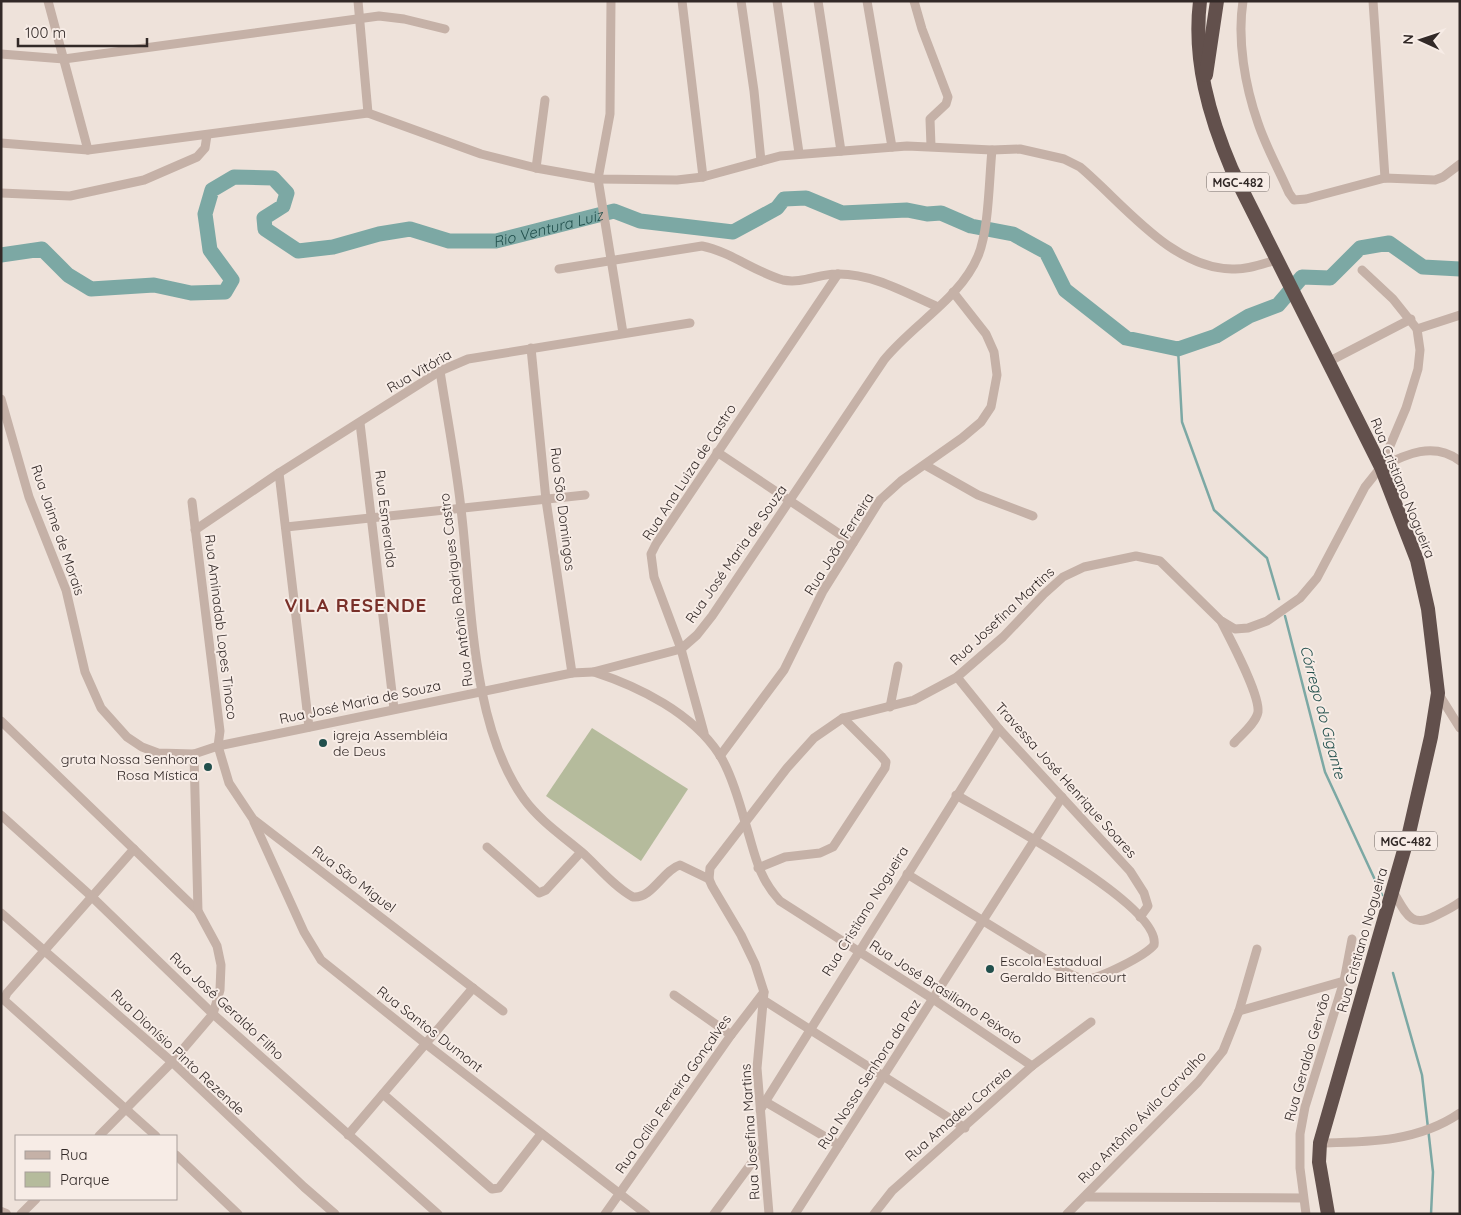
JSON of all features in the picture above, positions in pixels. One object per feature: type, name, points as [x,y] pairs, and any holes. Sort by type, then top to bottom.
[{"type":"highway","name":"MGC-482","points":[[1200,1],[1198,50],[1215,128],[1232,170],[1276,260]]},
{"type":"highway","name":"MGC-482","points":[[1205,86],[1217,1]]},
{"type":"highway","name":"Rua Cristiano Nogueira","points":[[1276,260],[1381,468],[1417,560],[1428,609],[1438,692],[1422,782],[1320,1143],[1320,1170],[1328,1214]]},
{"type":"street","points":[[48,1],[88,150]]},
{"type":"street","points":[[358,1],[368,112]]},
{"type":"street","points":[[611,1],[610,114],[598,179],[623,334]]},
{"type":"street","points":[[682,1],[703,177]]},
{"type":"street","points":[[741,1],[754,91],[761,161]]},
{"type":"street","points":[[777,1],[799,153]]},
{"type":"street","points":[[818,1],[841,150]]},
{"type":"street","points":[[867,1],[892,147]]},
{"type":"street","points":[[914,1],[948,101],[930,119],[931,146]]},
{"type":"street","points":[[1243,1],[1242,44],[1247,79],[1258,123],[1289,193],[1294,200],[1306,199],[1385,178],[1435,180],[1443,177],[1460,164]]},
{"type":"street","points":[[1373,1],[1385,178]]},
{"type":"street","points":[[1,54],[64,59],[360,18],[392,17],[445,29]]},
{"type":"street","points":[[536,168],[544,100]]},
{"type":"street","points":[[1,144],[88,150],[368,112],[464,148],[536,168],[598,179],[661,181],[703,177],[799,153],[841,150],[931,146],[992,150],[1020,149],[1064,159],[1080,167],[1166,245],[1190,260],[1212,267],[1232,269],[1247,268],[1276,260]]},
{"type":"street","points":[[1,193],[70,196],[144,180],[197,157],[205,148],[207,135]]},
{"type":"street","name":"Rua José Maria de Souza","points":[[218,746],[572,672],[593,672],[681,648],[697,635],[712,616],[896,344],[953,292],[972,267],[979,254],[983,237],[992,150]]},
{"type":"street","points":[[559,269],[694,246],[718,249],[785,280],[804,280],[838,274],[872,279],[938,307]]},
{"type":"street","points":[[1362,270],[1411,319],[1418,329],[1460,315]]},
{"type":"street","name":"Rua Ana Luiza de Castro","points":[[704,734],[681,648],[654,577],[651,554],[717,452],[838,274]]},
{"type":"street","name":"Rua João Ferreira","points":[[720,756],[784,670],[823,591],[880,500],[981,422],[991,407],[996,389],[994,352],[986,334],[953,292]]},
{"type":"street","points":[[1328,362],[1411,319]]},
{"type":"street","name":"Rua Vitória","points":[[195,530],[279,473],[440,371],[482,355],[690,323]]},
{"type":"street","name":"Rua Josefina Martins","points":[[769,1214],[762,1149],[757,1068],[764,996],[745,942],[709,879],[710,868],[745,821],[814,738],[842,718],[914,700],[957,677],[996,643],[1063,577],[1084,567],[1136,556],[1160,561],[1220,620],[1235,629],[1248,628],[1267,621],[1300,598],[1317,578],[1365,487],[1381,468],[1413,389],[1420,350],[1418,329]]},
{"type":"street","name":"Rua São Domingos","points":[[531,348],[546,500],[572,672]]},
{"type":"street","name":"Rua Antônio Rodrigues Castro","points":[[440,371],[461,509],[472,621],[482,691],[502,758],[524,799],[541,818],[633,897],[643,896],[671,870],[680,865],[709,879]]},
{"type":"street","name":"Rua Jaime de Morais","points":[[1,399],[32,505],[66,590],[85,672],[101,708],[127,737],[142,747],[158,753],[194,754]]},
{"type":"street","name":"Rua Esmeralda","points":[[360,423],[394,709]]},
{"type":"street","points":[[1381,468],[1404,455],[1424,451],[1436,450],[1460,461]]},
{"type":"street","points":[[717,452],[789,502],[853,543]]},
{"type":"street","points":[[925,465],[978,495],[1033,516]]},
{"type":"street","points":[[279,473],[308,727]]},
{"type":"street","points":[[286,527],[585,495]]},
{"type":"street","name":"Rua Aminadab Lopes Tinoco","points":[[192,502],[220,721],[218,746]]},
{"type":"street","points":[[1220,620],[1242,664],[1258,709],[1256,718],[1234,742]]},
{"type":"street","points":[[890,707],[898,666]]},
{"type":"street","name":"Rua José Brasiliano Peixoto","points":[[593,672],[616,679],[645,693],[679,714],[704,734],[720,756],[745,821],[758,868],[772,892],[780,901],[933,999],[1032,1066]]},
{"type":"street","name":"Travessa José Henrique Soares","points":[[957,677],[999,728],[1130,871],[1144,893],[1148,906],[1140,916]]},
{"type":"street","points":[[1438,692],[1460,728]]},
{"type":"street","points":[[758,868],[785,857],[820,853],[833,847],[885,768],[886,762],[881,756],[842,718]]},
{"type":"street","points":[[1,721],[198,911],[217,946],[221,965],[220,990],[213,1014],[172,1062],[100,1135]]},
{"type":"street","name":"Rua Cristiano Nogueira","points":[[760,1110],[999,728]]},
{"type":"street","points":[[198,911],[194,754],[218,746]]},
{"type":"street","name":"Rua São Miguel","points":[[218,746],[230,783],[253,819],[503,1011]]},
{"type":"street","points":[[907,874],[1068,973],[1082,979],[1098,976],[1142,955],[1154,945],[1152,934],[1140,916],[1111,889],[1034,840],[956,795]]},
{"type":"street","name":"Rua Nossa Senhora da Paz","points":[[795,1214],[984,922],[1062,797]]},
{"type":"street","name":"Rua José Geraldo Filho","points":[[1,815],[91,896],[213,1014],[438,1214]]},
{"type":"street","name":"Rua Santos Dumont","points":[[253,819],[304,932],[321,960],[541,1134],[646,1214]]},
{"type":"street","points":[[486,847],[539,893],[546,890],[581,852]]},
{"type":"street","points":[[134,849],[5,996],[6,1003],[127,1108],[155,1135]]},
{"type":"street","points":[[1392,890],[1412,920],[1418,923],[1426,922],[1460,902]]},
{"type":"street","name":"Rua Dionísio Pinto Rezende","points":[[1,913],[172,1062],[335,1214]]},
{"type":"street","name":"Rua Geraldo Gervão","points":[[1306,1214],[1300,1168],[1300,1134],[1305,1107],[1344,981],[1352,939]]},
{"type":"street","name":"Rua Antônio Ávila Carvalho","points":[[1067,1214],[1198,1082],[1223,1051],[1239,1012],[1257,949]]},
{"type":"street","points":[[1239,1012],[1344,981]]},
{"type":"street","points":[[348,1135],[474,988]]},
{"type":"street","points":[[674,995],[731,1035]]},
{"type":"street","points":[[764,996],[965,1128]]},
{"type":"street","name":"Rua Ocílio Ferreira Gonçalves","points":[[605,1214],[731,1035],[764,996]]},
{"type":"street","name":"Rua Amadeu Correia","points":[[874,1214],[898,1186],[1032,1066],[1091,1022]]},
{"type":"street","points":[[383,1094],[492,1189],[498,1188],[541,1134]]},
{"type":"street","points":[[764,1101],[839,1145]]},
{"type":"street","points":[[1320,1143],[1383,1140],[1417,1135],[1440,1126],[1460,1113]]},
{"type":"street","points":[[714,1214],[762,1149]]},
{"type":"street","points":[[178,1157],[238,1214]]},
{"type":"street","points":[[1085,1196],[1303,1198]]},
{"type":"street","points":[[21,1214],[35,1200]]},
{"type":"street","points":[[1,1212],[6,1214]]},
{"type":"green space","points":[[592,728],[688,789],[641,861],[546,796]]},
{"type":"waterway","name":"Rio Ventura Luiz","points":[[1,255],[42,249],[68,275],[91,289],[154,285],[191,293],[225,292],[232,280],[210,250],[205,214],[212,190],[234,177],[273,178],[287,193],[283,206],[264,218],[265,229],[298,251],[333,247],[379,234],[410,229],[449,241],[496,241],[614,211],[640,221],[733,232],[777,208],[784,199],[806,198],[842,213],[907,210],[927,214],[941,213],[971,226],[1013,234],[1046,252],[1065,290],[1126,338],[1178,349],[1216,336],[1249,316],[1278,305],[1302,277],[1330,278],[1360,248],[1389,243],[1423,267],[1460,269]]},
{"type":"waterway","name":"Córrego do Gigante","points":[[1178,349],[1182,422],[1214,510],[1267,558],[1279,599]]},
{"type":"waterway","name":"Córrego do Gigante","points":[[1285,616],[1325,772],[1382,895]]},
{"type":"waterway","name":"Córrego do Gigante","points":[[1393,973],[1422,1075],[1433,1172],[1431,1214]]},
{"type":"place","name":"igreja Assembléia de Deus","points":[[323,743]]},
{"type":"place","name":"gruta Nossa Senhora Rosa Mística","points":[[208,767]]},
{"type":"place","name":"Escola Estadual Geraldo Bittencourt","points":[[990,969]]},
{"type":"district","name":"VILA RESENDE","points":[[356,605]]}]
